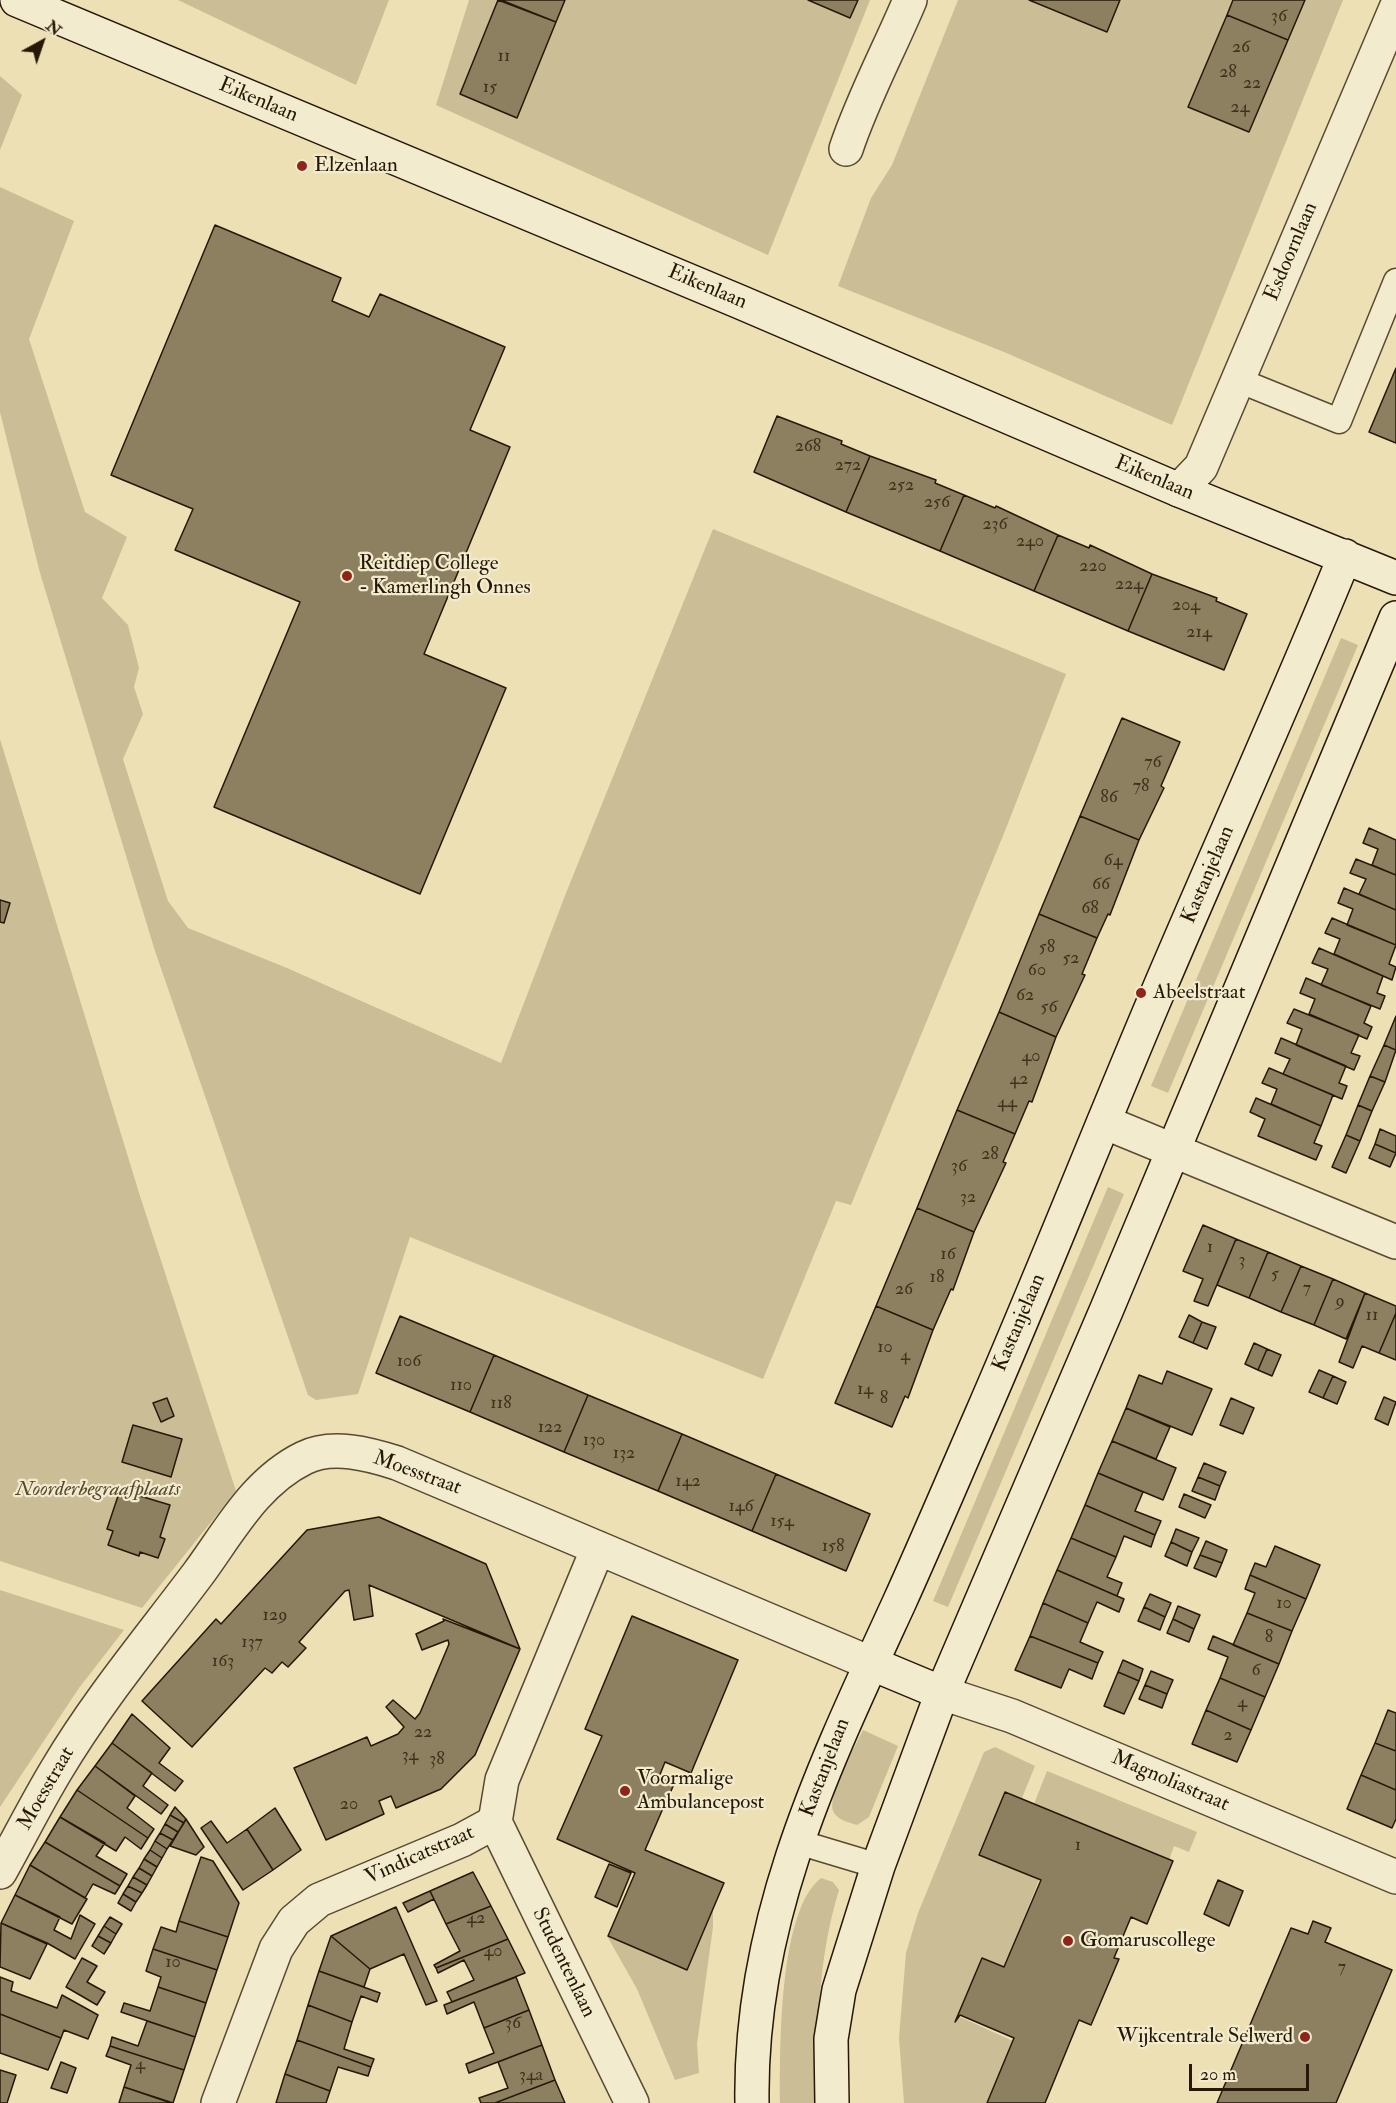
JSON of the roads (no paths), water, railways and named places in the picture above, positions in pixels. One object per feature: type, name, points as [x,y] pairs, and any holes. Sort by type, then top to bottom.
[{"type":"street","name":"Eikenlaan","points":[[17,0],[740,302],[1179,490],[1396,578]]},
{"type":"street","points":[[846,149],[858,112],[885,59],[910,0]]},
{"type":"street","name":"Esdoornlaan","points":[[1179,490],[1200,466],[1396,8]]},
{"type":"street","name":"Kastanjelaan","points":[[752,2103],[754,2018],[761,1972],[782,1885],[798,1842],[870,1663],[985,1407],[1345,556]]},
{"type":"street","points":[[832,2103],[831,2039],[839,1990],[878,1866],[942,1693],[1396,618]]},
{"type":"street","points":[[1104,1122],[1171,1152],[1396,1242]]},
{"type":"street","name":"Moesstraat","points":[[0,1872],[57,1769],[103,1699],[259,1491],[283,1471],[306,1457],[341,1452],[390,1461],[870,1663]]},
{"type":"street","name":"Vindicatstraat","points":[[218,2103],[276,1949],[294,1921],[319,1900],[462,1840],[495,1822],[502,1780],[598,1548]]},
{"type":"street","name":"Magnoliastraat","points":[[870,1663],[942,1693],[1012,1716],[1396,1877]]},
{"type":"street","name":"Studentenlaan","points":[[495,1822],[632,2103]]},
{"type":"lane","points":[[1238,380],[1339,421],[1396,281]]},
{"type":"lane","points":[[798,1842],[878,1866]]},
{"type":"place","name":"Elzenlaan","points":[[302,166]]},
{"type":"place","name":"Reitdiep College - Kamerlingh Onnes","points":[[347,576]]},
{"type":"place","name":"Abeelstraat","points":[[1141,993]]},
{"type":"place","name":"Voormalige Ambulancepost","points":[[625,1791]]},
{"type":"place","name":"Gomaruscollege","points":[[1068,1941]]},
{"type":"place","name":"Wijkcentrale Selwerd","points":[[1305,2037]]},
{"type":"park label","name":"Noorderbegraafplaats","points":[[98,1490]]}]
